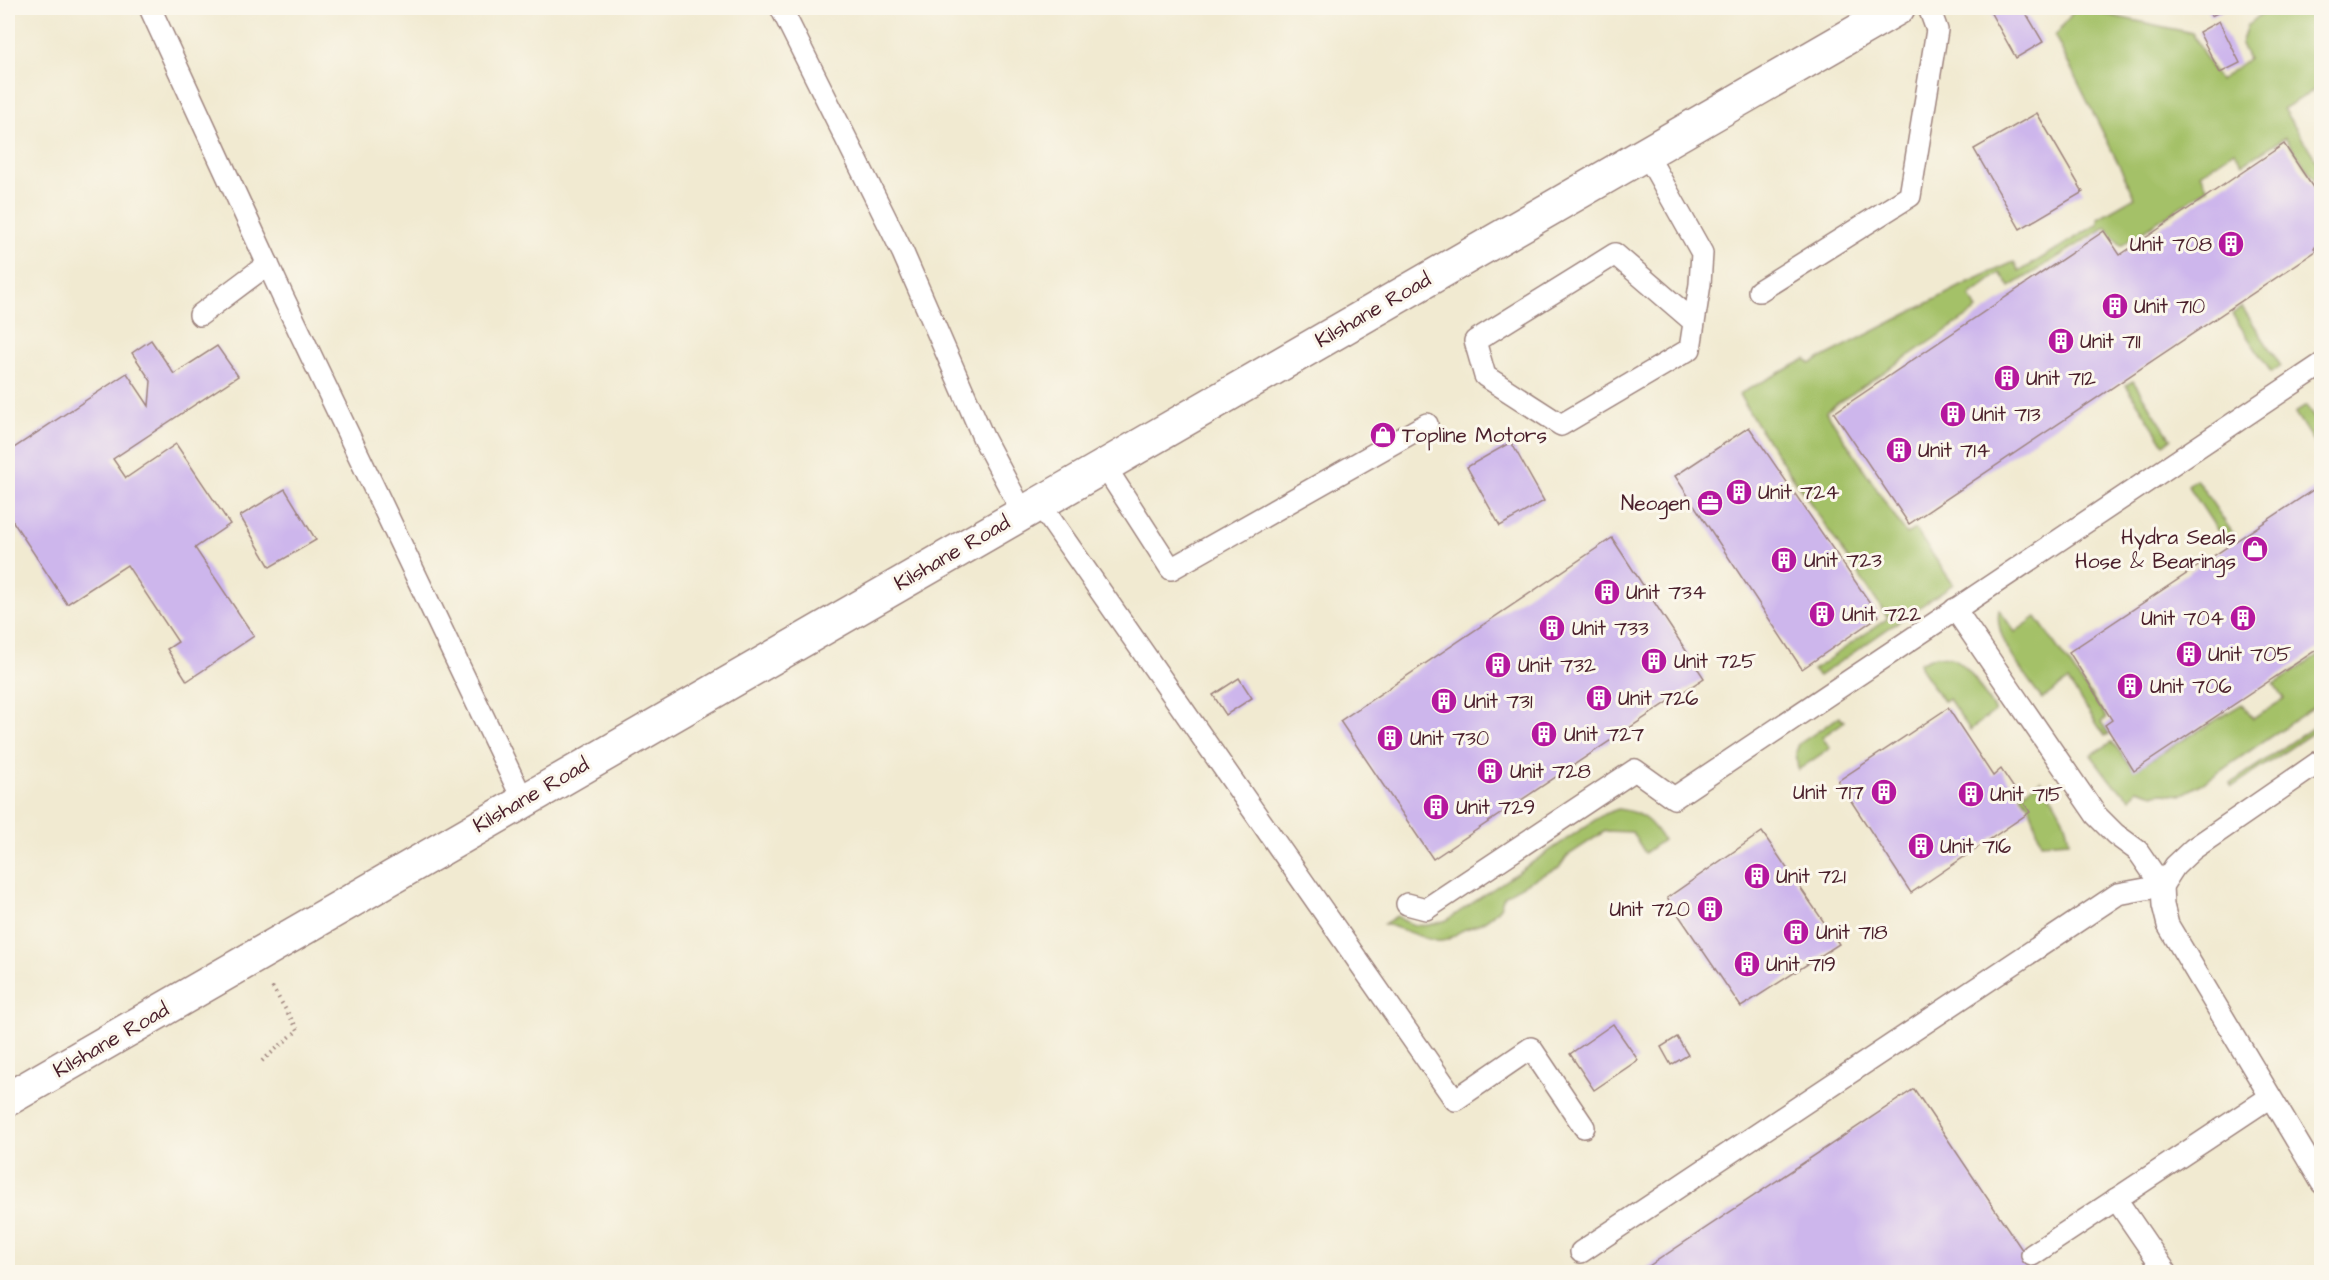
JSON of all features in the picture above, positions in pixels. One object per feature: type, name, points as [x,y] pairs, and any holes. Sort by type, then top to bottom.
[{"type":"street","name":"Kilshane Road","points":[[8,1099],[1898,8]]},
{"type":"lane","points":[[150,8],[268,264],[523,800]]},
{"type":"lane","points":[[781,8],[903,253],[983,436],[1031,508],[1455,1100],[1531,1048],[1584,1127]]},
{"type":"lane","points":[[1759,291],[1910,196],[1937,30],[1929,8]]},
{"type":"lane","points":[[1646,153],[1702,253],[1700,284],[1690,350],[1562,425],[1485,376],[1475,341],[1615,254],[1694,322]]},
{"type":"lane","points":[[200,315],[268,264]]},
{"type":"lane","points":[[1407,904],[1426,909],[1635,770],[1674,798],[2322,364]]},
{"type":"lane","points":[[1104,465],[1171,569],[1427,424]]},
{"type":"lane","points":[[1955,609],[2096,815],[2115,834],[2138,851],[2162,886],[2163,905],[2168,925],[2322,1183]]},
{"type":"lane","points":[[1581,1252],[2118,894],[2162,886],[2175,866],[2193,849],[2322,760]]},
{"type":"lane","points":[[2032,1255],[2270,1097]]},
{"type":"lane","points":[[2116,1199],[2166,1272]]},
{"type":"path","points":[[254,956],[298,1030],[262,1061]]},
{"type":"green space","points":[[2076,8],[2192,33],[2219,81],[2248,59],[2241,44],[2247,26],[2268,8],[2321,8],[2321,86],[2283,109],[2321,167],[2321,189],[2285,137],[2243,164],[2234,151],[2200,174],[2208,188],[2121,246],[2106,227],[2010,287],[2000,273],[1970,296],[1977,310],[1826,411],[1906,534],[1915,529],[1953,584],[1819,676],[1813,670],[1888,618],[1752,417],[1739,394],[1806,359],[1810,364],[1969,282],[2014,262],[2019,272],[2098,224],[2098,218],[2135,197],[2055,36]]},
{"type":"green space","points":[[2242,307],[2281,366],[2271,372],[2232,314]]},
{"type":"green space","points":[[2133,381],[2171,439],[2164,444],[2126,385]]},
{"type":"green space","points":[[2306,406],[2321,429],[2321,454],[2295,413]]},
{"type":"green space","points":[[2196,479],[2234,535],[2225,542],[2188,485]]},
{"type":"green space","points":[[1999,610],[2015,632],[2036,617],[2107,718],[2101,722],[2109,734],[2105,736],[2068,681],[2042,699],[2006,645],[1998,621]]},
{"type":"green space","points":[[2321,654],[2321,702],[2203,783],[2181,795],[2154,794],[2137,789],[2131,798],[2112,783],[2091,755],[2112,742],[2134,770],[2242,704],[2253,719],[2284,699],[2274,684]]},
{"type":"green space","points":[[1935,656],[1953,658],[1964,666],[1995,711],[1970,730],[1949,699],[1943,701],[1921,669],[1919,663]]},
{"type":"green space","points":[[1839,717],[1845,721],[1822,737],[1830,748],[1798,770],[1796,752],[1799,744]]},
{"type":"green space","points":[[2321,722],[2321,727],[2232,787],[2230,784]]},
{"type":"green space","points":[[2041,780],[2062,816],[2069,841],[2041,843],[2030,807],[2021,795]]},
{"type":"green space","points":[[1618,809],[1640,815],[1663,840],[1645,853],[1632,832],[1605,831],[1567,856],[1559,868],[1506,895],[1500,907],[1489,918],[1476,926],[1462,930],[1449,939],[1430,940],[1384,924],[1397,916],[1415,925],[1447,920],[1604,814]]},
{"type":"building","points":[[1988,8],[2023,8],[2043,42],[2016,58]]},
{"type":"building","points":[[2207,8],[2228,8],[2211,16]]},
{"type":"building","points":[[2219,21],[2240,63],[2220,73],[2199,32]]},
{"type":"building","points":[[2037,113],[2083,192],[2020,229],[1974,149]]},
{"type":"building","points":[[2284,144],[2322,201],[2322,242],[2314,248],[2316,251],[1909,524],[1834,413],[2104,231],[2120,255]]},
{"type":"building","points":[[151,340],[174,374],[217,346],[238,376],[113,459],[126,478],[176,444],[230,524],[195,548],[254,636],[187,681],[167,649],[178,642],[127,565],[67,604],[8,514],[8,452],[127,373],[149,406],[151,381],[132,353]]},
{"type":"building","points":[[1749,427],[1879,616],[1802,669],[1675,476]]},
{"type":"building","points":[[1511,442],[1544,501],[1500,526],[1467,467]]},
{"type":"building","points":[[2322,484],[2322,646],[2134,771],[2105,725],[2112,720],[2069,652]]},
{"type":"building","points":[[285,489],[316,540],[270,567],[240,516]]},
{"type":"building","points":[[1612,538],[1704,678],[1433,859],[1340,721]]},
{"type":"building","points":[[1239,678],[1252,698],[1226,715],[1213,695]]},
{"type":"building","points":[[1948,708],[1993,776],[2001,769],[2030,812],[1911,893],[1838,781]]},
{"type":"building","points":[[1762,832],[1839,944],[1741,1007],[1667,898]]},
{"type":"building","points":[[1613,1024],[1638,1060],[1594,1090],[1570,1054]]},
{"type":"building","points":[[1677,1037],[1688,1055],[1671,1065],[1661,1047]]},
{"type":"building","points":[[1914,1089],[2037,1272],[1640,1272]]},
{"type":"place","name":"Unit 708","points":[[2231,244]]},
{"type":"place","name":"Unit 710","points":[[2115,306]]},
{"type":"place","name":"Unit 711","points":[[2061,341]]},
{"type":"place","name":"Unit 712","points":[[2007,378]]},
{"type":"place","name":"Unit 713","points":[[1953,414]]},
{"type":"place","name":"Topline Motors","points":[[1383,435]]},
{"type":"place","name":"Unit 714","points":[[1899,450]]},
{"type":"place","name":"Unit 724","points":[[1739,492]]},
{"type":"place","name":"Neogen","points":[[1710,503]]},
{"type":"place","name":"Hydra Seals Hose & Bearings","points":[[2255,549]]},
{"type":"place","name":"Unit 723","points":[[1784,560]]},
{"type":"place","name":"Unit 734","points":[[1607,592]]},
{"type":"place","name":"Unit 722","points":[[1822,614]]},
{"type":"place","name":"Unit 704","points":[[2243,618]]},
{"type":"place","name":"Unit 733","points":[[1552,628]]},
{"type":"place","name":"Unit 705","points":[[2189,654]]},
{"type":"place","name":"Unit 725","points":[[1654,661]]},
{"type":"place","name":"Unit 732","points":[[1498,665]]},
{"type":"place","name":"Unit 706","points":[[2130,686]]},
{"type":"place","name":"Unit 726","points":[[1599,698]]},
{"type":"place","name":"Unit 731","points":[[1444,701]]},
{"type":"place","name":"Unit 727","points":[[1544,734]]},
{"type":"place","name":"Unit 730","points":[[1390,738]]},
{"type":"place","name":"Unit 728","points":[[1490,771]]},
{"type":"place","name":"Unit 717","points":[[1884,792]]},
{"type":"place","name":"Unit 715","points":[[1971,794]]},
{"type":"place","name":"Unit 729","points":[[1436,807]]},
{"type":"place","name":"Unit 716","points":[[1921,846]]},
{"type":"place","name":"Unit 721","points":[[1757,876]]},
{"type":"place","name":"Unit 720","points":[[1710,909]]},
{"type":"place","name":"Unit 718","points":[[1796,932]]},
{"type":"place","name":"Unit 719","points":[[1747,964]]}]
